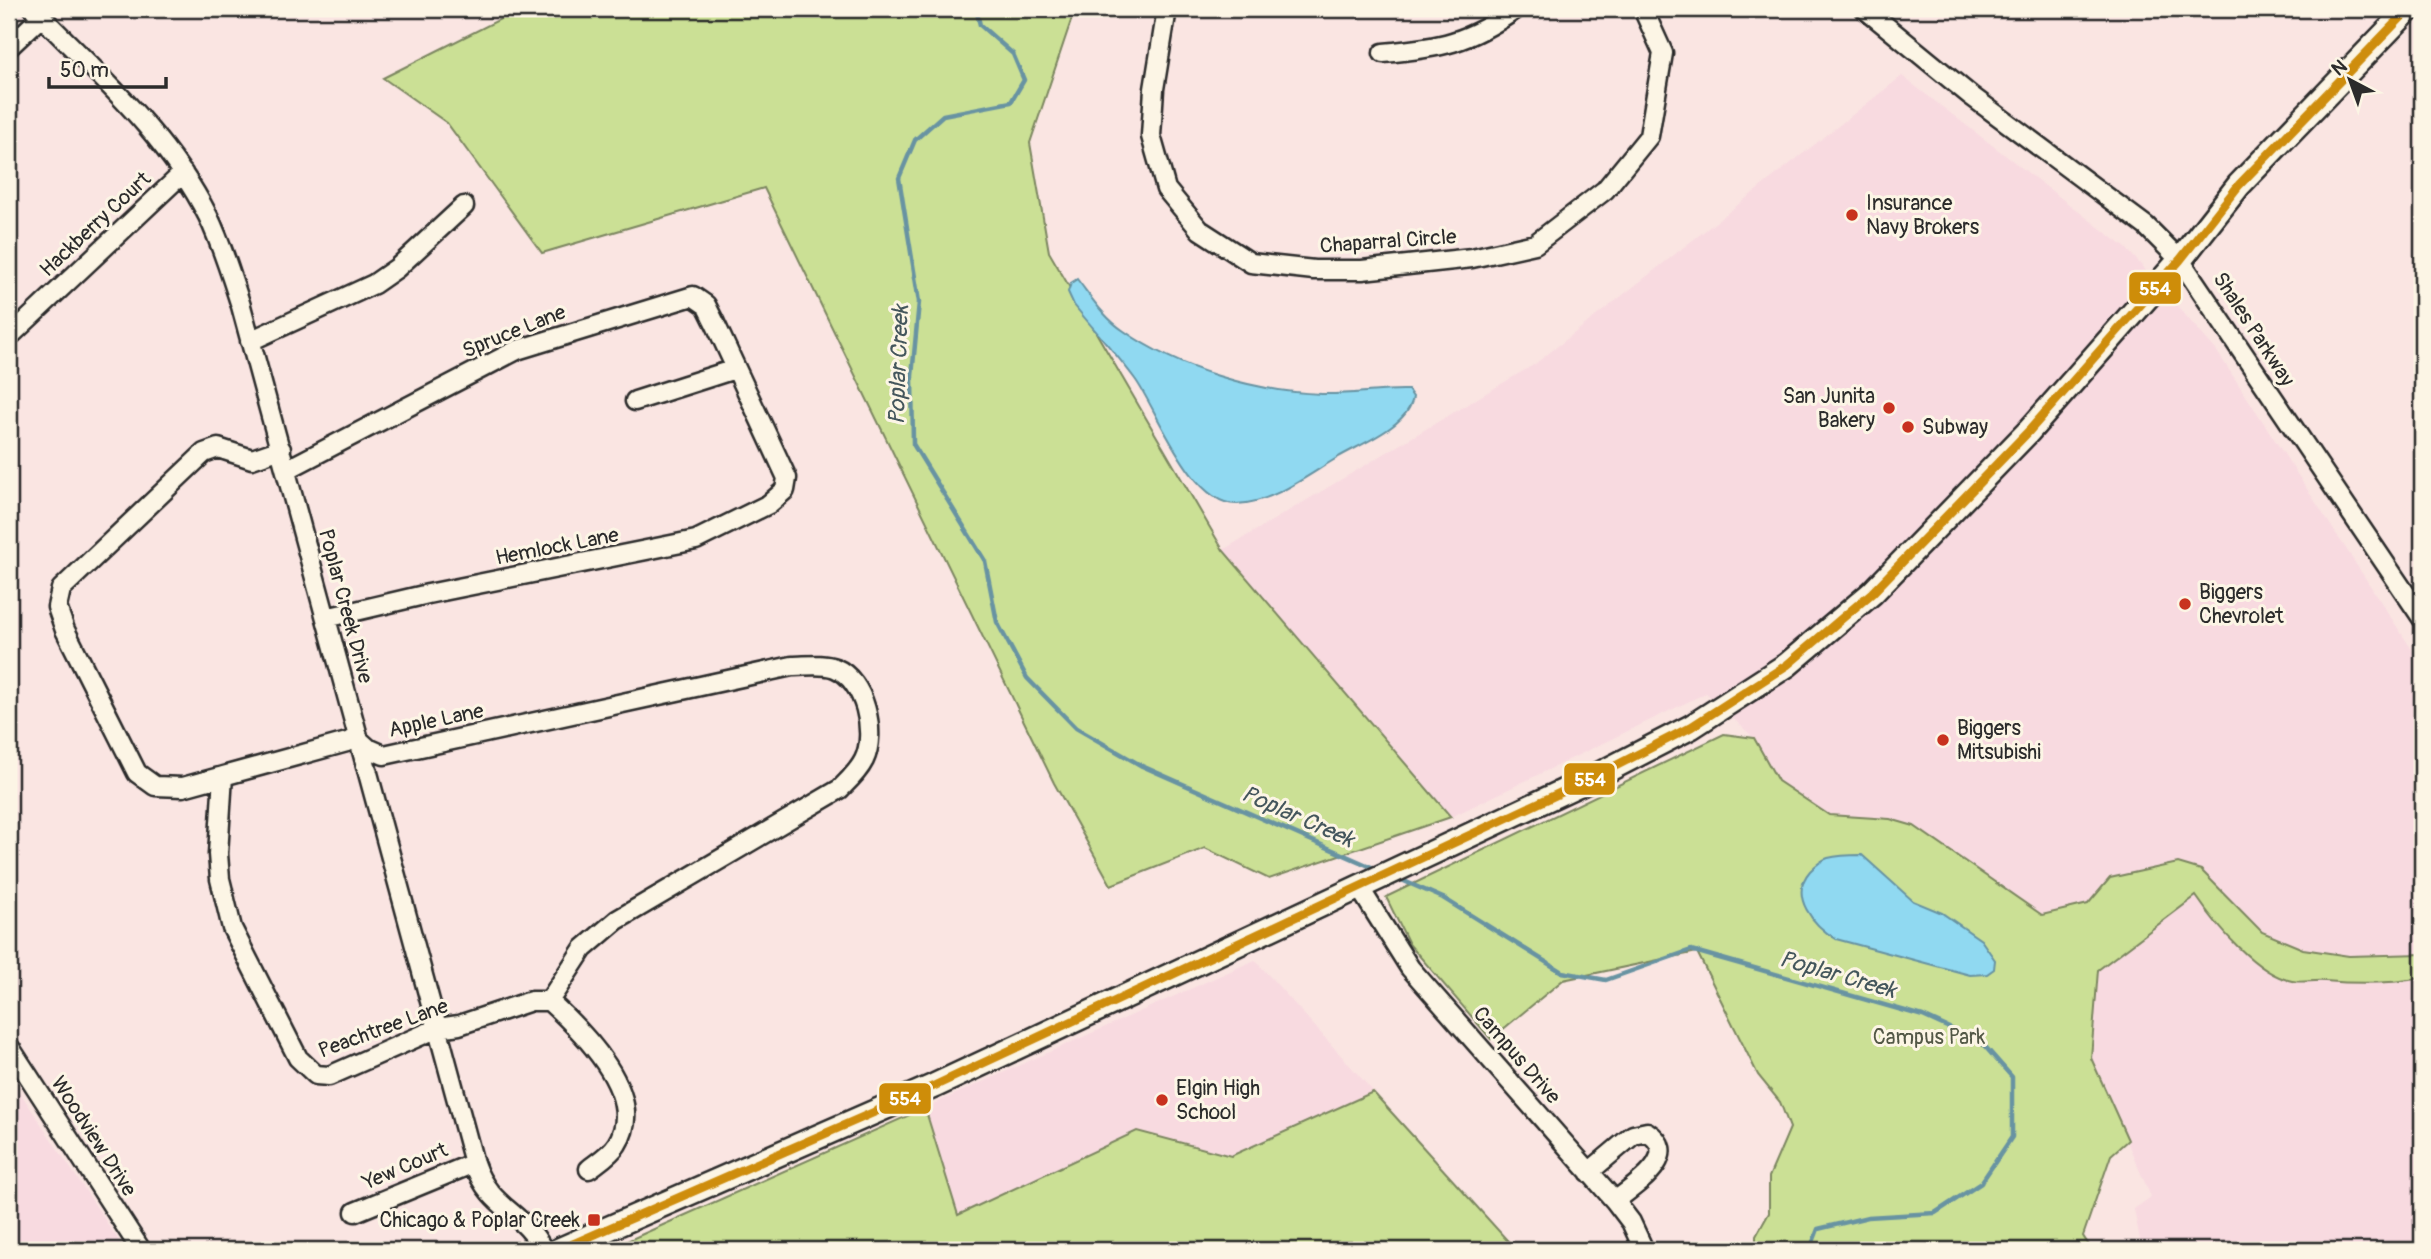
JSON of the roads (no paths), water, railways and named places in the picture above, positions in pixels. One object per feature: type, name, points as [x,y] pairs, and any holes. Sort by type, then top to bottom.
[{"type":"main road","points":[[559,1250],[934,1086],[1592,778],[1691,727],[1787,665],[1872,593],[2029,431],[2180,260],[2239,185],[2405,10]]},
{"type":"street","name":"Chaparral Circle","points":[[1167,9],[1154,89],[1150,136],[1166,189],[1200,230],[1251,263],[1314,270],[1362,270],[1472,258],[1535,244],[1605,190],[1648,136],[1663,53],[1643,9]]},
{"type":"street","points":[[1383,53],[1438,48],[1483,32],[1516,9]]},
{"type":"street","name":"Shales Parkway","points":[[1865,9],[1970,95],[2146,226],[2180,260],[2422,618]]},
{"type":"street","points":[[9,47],[38,13]]},
{"type":"street","name":"Poplar Creek Drive","points":[[38,13],[131,106],[183,173],[208,216],[224,253],[281,449],[474,1163],[490,1196],[530,1228],[543,1250]]},
{"type":"street","name":"Hackberry Court","points":[[9,337],[183,173]]},
{"type":"street","points":[[250,341],[374,284],[397,268],[464,206]]},
{"type":"street","name":"Spruce Lane","points":[[286,470],[517,350],[692,296],[706,305],[787,478],[785,490]]},
{"type":"street","points":[[635,401],[735,369]]},
{"type":"street","points":[[281,449],[252,459],[218,448],[204,453],[69,578],[61,589],[57,607],[65,630],[137,773],[155,786],[168,788],[223,776],[358,739]]},
{"type":"street","name":"Hemlock Lane","points":[[326,618],[428,594],[696,540],[754,513],[778,498],[785,490]]},
{"type":"street","name":"Apple Lane","points":[[358,739],[368,748],[384,755],[792,666],[826,665],[839,670],[861,697],[869,721],[865,758],[854,775],[839,789],[599,933],[567,970],[550,1001]]},
{"type":"street","name":"Peachtree Lane","points":[[223,776],[218,854],[220,879],[230,920],[243,953],[306,1069],[316,1075],[328,1076],[438,1028],[459,1025],[531,1001],[550,1001]]},
{"type":"street","name":"Campus Drive","points":[[1359,887],[1410,968],[1615,1201],[1631,1222],[1644,1250]]},
{"type":"street","points":[[550,1001],[605,1064],[616,1081],[625,1109],[617,1144],[589,1169]]},
{"type":"street","name":"Woodview Drive","points":[[9,1046],[141,1250]]},
{"type":"street","points":[[1590,1172],[1633,1135],[1647,1132],[1656,1137],[1662,1149],[1660,1160],[1615,1201]]},
{"type":"street","name":"Yew Court","points":[[355,1212],[474,1163]]},
{"type":"water","points":[[1077,279],[1098,307],[1117,326],[1145,345],[1193,367],[1245,383],[1297,392],[1333,394],[1408,390],[1413,397],[1409,408],[1382,434],[1276,494],[1249,503],[1236,504],[1219,500],[1190,472],[1135,379],[1074,305],[1068,292],[1071,283]]},
{"type":"water","points":[[1862,855],[1913,901],[1942,913],[1981,940],[1995,960],[1994,969],[1987,974],[1970,975],[1836,939],[1828,933],[1806,909],[1802,890],[1804,881],[1810,871],[1825,859]]},
{"type":"waterway","name":"Poplar Creek","points":[[976,9],[980,25],[1013,54],[1024,80],[1011,102],[943,115],[915,140],[899,178],[919,302],[912,376],[913,444],[985,561],[997,622],[1027,678],[1076,728],[1142,766],[1376,869]]},
{"type":"waterway","name":"Poplar Creek","points":[[1397,878],[1443,898],[1562,972],[1606,980],[1691,950],[1923,1016],[1982,1043],[2012,1077],[2012,1137],[1981,1183],[1935,1213],[1868,1217],[1818,1229],[1810,1250]]},
{"type":"place","name":"Insurance Navy Brokers","points":[[1852,215]]},
{"type":"place","name":"San Junita Bakery","points":[[1889,408]]},
{"type":"place","name":"Subway","points":[[1908,427]]},
{"type":"place","name":"Biggers Chevrolet","points":[[2185,604]]},
{"type":"place","name":"Biggers Mitsubishi","points":[[1943,740]]},
{"type":"place","name":"Elgin High School","points":[[1162,1100]]},
{"type":"place","name":"Chicago & Poplar Creek","points":[[594,1220]]},
{"type":"park label","name":"Campus Park","points":[[1929,1037]]}]
